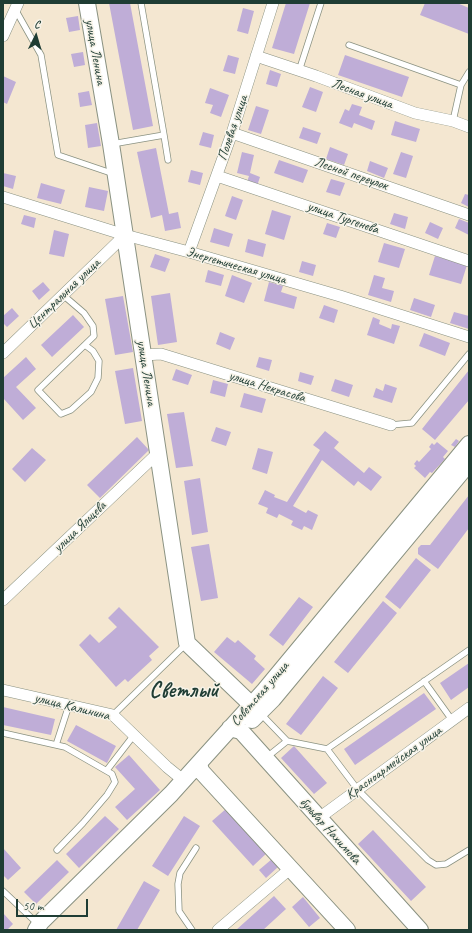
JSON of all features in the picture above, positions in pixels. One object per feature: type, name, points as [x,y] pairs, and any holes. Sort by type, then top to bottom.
[{"type":"street","name":"улица Ленина","points":[[87,3],[116,174],[187,643]]},
{"type":"street","name":"Полевая улица","points":[[190,252],[232,133],[273,3]]},
{"type":"street","points":[[3,36],[16,6]]},
{"type":"street","name":"Лесная улица","points":[[256,56],[415,113],[453,121],[469,127]]},
{"type":"street","name":"Лесной переулок","points":[[232,133],[469,215]]},
{"type":"street","name":"улица Тургенева","points":[[217,176],[469,261]]},
{"type":"street","name":"Энергетическая улица","points":[[3,197],[125,235],[190,252],[340,296],[469,337]]},
{"type":"street","name":"Центральная улица","points":[[3,353],[125,235]]},
{"type":"street","name":"улица Некрасова","points":[[143,354],[161,354],[391,425]]},
{"type":"street","name":"Советская улица","points":[[256,709],[264,691],[469,444]]},
{"type":"street","name":"улица Яльцева","points":[[3,600],[158,453]]},
{"type":"street","name":"Советская улица","points":[[37,928],[44,926],[256,709],[274,699],[469,463]]},
{"type":"street","points":[[187,643],[256,709]]},
{"type":"street","name":"улица Калинина","points":[[3,690],[113,715],[172,771],[186,782]]},
{"type":"street","name":"Красноармейская улица","points":[[319,818],[469,709]]},
{"type":"street","name":"бульвар Нахимова","points":[[236,729],[420,930]]},
{"type":"street","points":[[200,767],[347,930]]},
{"type":"street","points":[[218,930],[291,868]]},
{"type":"lane","points":[[141,3],[168,160]]},
{"type":"lane","points":[[299,71],[321,3]]},
{"type":"lane","points":[[16,6],[41,55],[58,155],[116,174]]},
{"type":"lane","points":[[349,45],[461,85]]},
{"type":"lane","points":[[453,121],[461,85],[469,72]]},
{"type":"lane","points":[[111,144],[164,135]]},
{"type":"lane","points":[[63,295],[84,314],[93,326],[94,336],[38,390],[61,414],[71,410],[91,392],[98,378],[99,361],[93,351],[85,345]]},
{"type":"lane","points":[[391,425],[412,423],[469,354]]},
{"type":"lane","points":[[113,715],[187,643]]},
{"type":"lane","points":[[327,749],[469,650]]},
{"type":"lane","points":[[424,681],[452,720]]},
{"type":"lane","points":[[56,745],[69,705]]},
{"type":"lane","points":[[256,709],[287,740],[327,749],[358,790],[428,860],[436,865],[446,864],[469,850]]},
{"type":"lane","points":[[3,733],[65,747],[112,774],[114,782],[108,794],[57,850]]},
{"type":"lane","points":[[107,770],[134,735]]},
{"type":"lane","points":[[265,759],[287,740]]},
{"type":"lane","points":[[192,930],[179,912],[178,884],[180,873],[196,848]]},
{"type":"lane","points":[[3,891],[37,928]]},
{"type":"building","points":[[109,3],[130,3],[153,126],[133,130]]},
{"type":"building","points":[[286,3],[310,3],[294,54],[272,48]]},
{"type":"building","points":[[425,3],[457,3],[469,8],[469,34],[420,15]]},
{"type":"building","points":[[243,8],[254,11],[248,34],[237,31]]},
{"type":"building","points":[[78,16],[80,30],[69,32],[66,18]]},
{"type":"building","points":[[83,52],[85,65],[74,67],[71,54]]},
{"type":"building","points":[[228,55],[239,58],[235,74],[223,71]]},
{"type":"building","points":[[345,55],[409,77],[402,97],[338,75]]},
{"type":"building","points":[[270,70],[281,74],[277,87],[266,84]]},
{"type":"building","points":[[3,76],[16,82],[7,104],[3,102]]},
{"type":"building","points":[[310,87],[323,92],[316,112],[302,107]]},
{"type":"building","points":[[210,88],[229,95],[221,117],[210,113],[213,105],[205,103]]},
{"type":"building","points":[[89,91],[92,105],[80,107],[78,93]]},
{"type":"building","points":[[352,104],[362,107],[359,115],[375,121],[372,130],[354,123],[352,128],[339,123],[345,109],[349,111]]},
{"type":"building","points":[[256,106],[269,110],[261,134],[248,130]]},
{"type":"building","points":[[395,121],[420,129],[416,142],[391,135]]},
{"type":"building","points":[[97,123],[101,146],[88,148],[85,125]]},
{"type":"building","points":[[303,127],[321,133],[317,144],[299,138]]},
{"type":"building","points":[[203,132],[214,135],[211,148],[199,145]]},
{"type":"building","points":[[330,147],[348,154],[344,165],[326,159]]},
{"type":"building","points":[[156,148],[169,214],[178,212],[181,228],[165,231],[162,215],[151,218],[137,152]]},
{"type":"building","points":[[242,152],[254,155],[250,173],[260,177],[257,186],[247,182],[249,176],[237,173]]},
{"type":"building","points":[[401,152],[413,156],[406,178],[393,174]]},
{"type":"building","points":[[279,160],[308,170],[303,183],[274,173]]},
{"type":"building","points":[[370,161],[388,168],[384,178],[367,171]]},
{"type":"building","points":[[191,170],[203,173],[200,185],[188,182]]},
{"type":"building","points":[[3,173],[16,176],[13,189],[3,186]]},
{"type":"building","points":[[331,179],[345,183],[340,196],[326,192]]},
{"type":"building","points":[[41,183],[65,190],[61,204],[37,198]]},
{"type":"building","points":[[89,187],[108,191],[104,211],[85,207]]},
{"type":"building","points":[[465,194],[469,195],[469,207],[461,203]]},
{"type":"building","points":[[232,196],[243,200],[236,220],[225,216]]},
{"type":"building","points":[[272,210],[291,216],[284,240],[265,234]]},
{"type":"building","points":[[394,213],[408,217],[405,229],[390,224]]},
{"type":"building","points":[[24,215],[36,218],[34,228],[21,224]]},
{"type":"building","points":[[459,219],[469,223],[469,235],[455,228]]},
{"type":"building","points":[[430,222],[443,228],[438,239],[425,233]]},
{"type":"building","points":[[327,223],[340,227],[336,238],[323,234]]},
{"type":"building","points":[[214,228],[233,234],[229,247],[210,242]]},
{"type":"building","points":[[54,230],[69,234],[64,257],[49,254]]},
{"type":"building","points":[[248,239],[266,244],[263,257],[245,252]]},
{"type":"building","points":[[384,243],[405,249],[399,268],[378,262]]},
{"type":"building","points":[[155,254],[170,259],[165,272],[150,267]]},
{"type":"building","points":[[435,256],[467,265],[461,284],[429,275]]},
{"type":"building","points":[[302,261],[316,265],[313,276],[299,272]]},
{"type":"building","points":[[208,270],[224,275],[221,286],[205,282]]},
{"type":"building","points":[[232,275],[252,283],[244,303],[225,296]]},
{"type":"building","points":[[374,275],[385,278],[382,288],[394,291],[391,302],[368,295]]},
{"type":"building","points":[[43,282],[50,290],[39,300],[32,291]]},
{"type":"building","points":[[269,282],[283,286],[281,292],[297,297],[294,309],[264,301]]},
{"type":"building","points":[[170,293],[177,342],[158,345],[151,296]]},
{"type":"building","points":[[123,296],[133,352],[115,355],[105,299]]},
{"type":"building","points":[[414,298],[435,305],[431,317],[410,310]]},
{"type":"building","points":[[324,305],[338,310],[334,323],[319,318]]},
{"type":"building","points":[[12,308],[19,316],[7,327],[3,323],[3,316]]},
{"type":"building","points":[[454,312],[469,316],[469,329],[450,323]]},
{"type":"building","points":[[73,315],[84,327],[52,357],[41,345]]},
{"type":"building","points":[[373,317],[380,320],[379,324],[391,329],[392,324],[400,326],[394,344],[367,335]]},
{"type":"building","points":[[220,332],[235,338],[230,350],[216,344]]},
{"type":"building","points":[[424,333],[450,343],[445,356],[419,346]]},
{"type":"building","points":[[26,357],[36,369],[16,387],[36,408],[23,420],[3,398],[3,378]]},
{"type":"building","points":[[259,357],[272,360],[269,371],[256,367]]},
{"type":"building","points":[[133,368],[142,421],[125,424],[115,371]]},
{"type":"building","points":[[176,369],[192,375],[188,385],[172,380]]},
{"type":"building","points":[[469,370],[469,400],[435,440],[422,429]]},
{"type":"building","points":[[300,372],[314,376],[311,385],[298,381]]},
{"type":"building","points":[[335,379],[353,385],[349,397],[331,391]]},
{"type":"building","points":[[213,380],[228,384],[225,397],[210,393]]},
{"type":"building","points":[[385,384],[397,388],[392,403],[373,397],[376,388],[383,391]]},
{"type":"building","points":[[244,393],[266,399],[262,413],[240,407]]},
{"type":"building","points":[[184,412],[193,466],[176,468],[167,414]]},
{"type":"building","points":[[216,427],[231,432],[226,446],[211,441]]},
{"type":"building","points":[[325,431],[339,442],[334,448],[364,473],[369,467],[382,477],[371,491],[358,481],[354,486],[322,460],[293,506],[306,513],[308,510],[318,515],[312,530],[304,526],[302,530],[291,525],[293,521],[279,514],[277,518],[266,513],[268,508],[258,504],[265,490],[275,495],[274,497],[287,502],[320,450],[313,445]]},
{"type":"building","points":[[137,437],[149,450],[100,498],[87,485]]},
{"type":"building","points":[[456,439],[459,441],[455,447],[451,445]]},
{"type":"building","points":[[437,442],[448,451],[443,457],[445,459],[425,478],[414,468],[416,466],[414,464],[417,460],[419,462],[431,449],[429,447],[432,443],[434,445]]},
{"type":"building","points":[[32,448],[46,460],[25,482],[12,469]]},
{"type":"building","points":[[258,448],[273,452],[267,474],[252,469]]},
{"type":"building","points":[[200,478],[208,532],[192,535],[184,481]]},
{"type":"building","points":[[469,495],[469,528],[438,569],[418,554],[418,548],[421,545],[430,545]]},
{"type":"building","points":[[209,544],[218,598],[201,601],[191,547]]},
{"type":"building","points":[[416,558],[431,570],[400,609],[385,597]]},
{"type":"building","points":[[299,597],[313,607],[283,646],[269,635]]},
{"type":"building","points":[[383,601],[397,613],[348,673],[334,662]]},
{"type":"building","points":[[119,607],[159,647],[149,656],[152,660],[128,682],[125,679],[116,687],[79,645],[90,634],[99,643],[117,627],[108,618]]},
{"type":"building","points":[[227,637],[235,643],[238,640],[256,656],[254,659],[265,669],[252,684],[214,652]]},
{"type":"building","points":[[469,663],[469,687],[451,700],[440,683]]},
{"type":"building","points":[[323,676],[338,688],[301,735],[286,724]]},
{"type":"building","points":[[424,693],[436,709],[355,765],[344,749]]},
{"type":"building","points":[[3,707],[55,719],[51,735],[3,725]]},
{"type":"building","points":[[76,725],[116,746],[107,763],[67,741]]},
{"type":"building","points":[[294,746],[327,783],[314,794],[281,758]]},
{"type":"building","points":[[129,755],[160,790],[127,820],[115,807],[135,789],[115,767]]},
{"type":"building","points":[[227,808],[268,852],[253,866],[212,821]]},
{"type":"building","points":[[105,816],[119,829],[79,868],[66,854]]},
{"type":"building","points":[[184,816],[200,826],[168,876],[152,866]]},
{"type":"building","points":[[373,830],[426,887],[411,901],[358,844]]},
{"type":"building","points":[[3,848],[21,868],[8,880],[3,875]]},
{"type":"building","points":[[272,859],[278,867],[266,878],[259,870]]},
{"type":"building","points":[[57,860],[69,872],[36,904],[24,892]]},
{"type":"building","points":[[144,881],[160,890],[137,930],[116,930]]},
{"type":"building","points":[[274,896],[286,909],[263,930],[236,930]]},
{"type":"building","points":[[303,897],[320,918],[309,927],[292,907]]},
{"type":"building","points":[[3,913],[13,924],[7,930],[3,930]]},
{"type":"district","name":"Светлый","points":[[184,691]]}]
